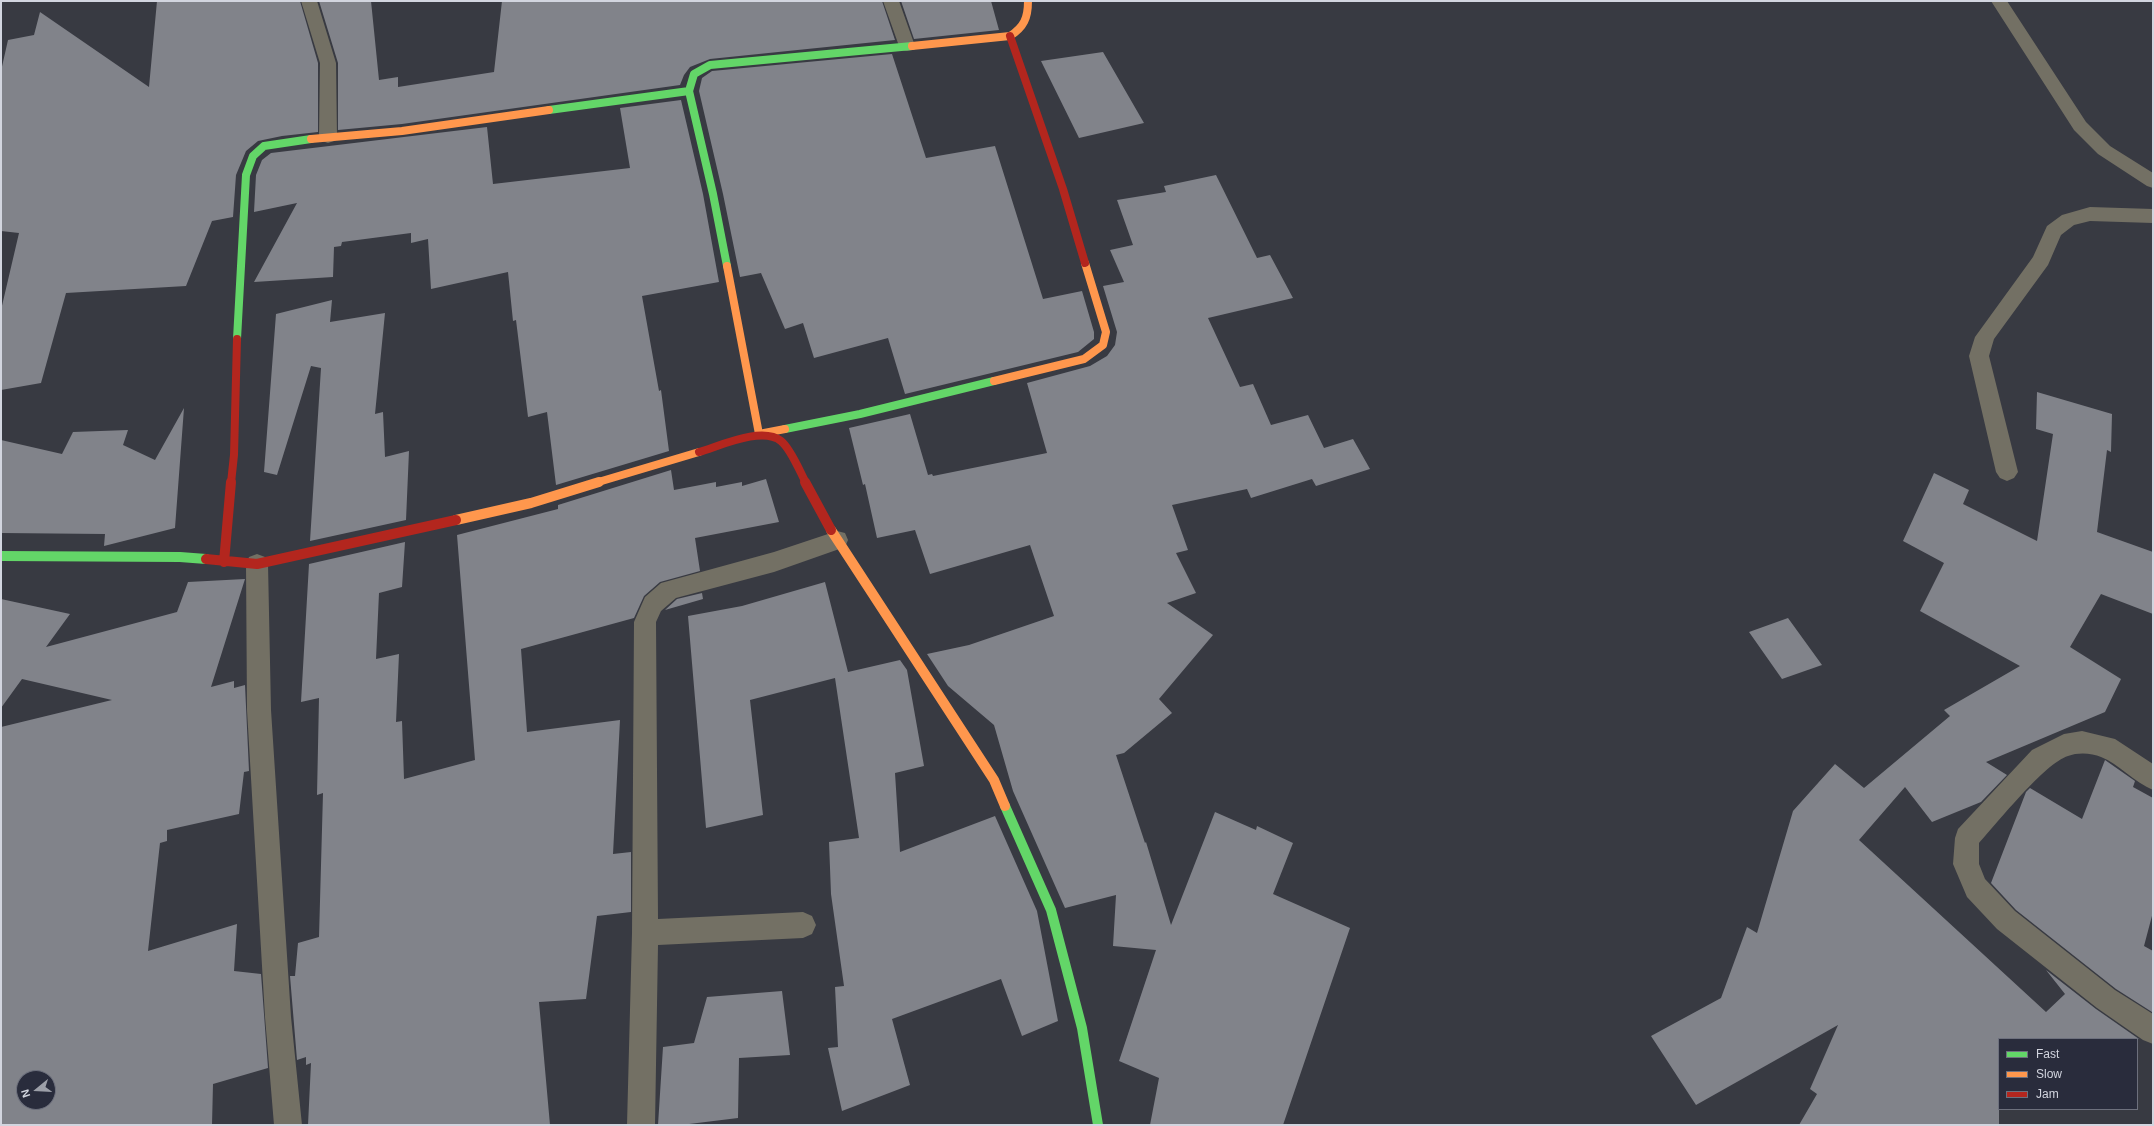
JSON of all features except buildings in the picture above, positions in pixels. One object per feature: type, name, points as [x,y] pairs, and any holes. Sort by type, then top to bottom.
[{"type":"street","points":[[309,1],[328,63],[328,137]]},
{"type":"street","points":[[891,1],[907,46]]},
{"type":"street","points":[[759,434],[713,194],[689,91],[691,76],[698,69],[710,65],[1010,36],[1022,29],[1029,20],[1028,1]]},
{"type":"street","points":[[1999,1],[2080,126],[2104,150],[2153,182]]},
{"type":"street","points":[[1,556],[180,557],[257,564],[531,503],[759,434],[860,414],[1084,359],[1103,346],[1107,337],[1106,332],[1063,189],[1010,36]]},
{"type":"street","points":[[224,562],[234,455],[238,301],[246,175],[253,156],[264,146],[328,137],[402,131],[689,91]]},
{"type":"street","points":[[2007,472],[1979,356],[1985,337],[2041,260],[2053,231],[2068,220],[2090,214],[2153,216]]},
{"type":"street","points":[[759,434],[781,441],[795,461],[814,501],[838,540],[994,780],[1051,910],[1082,1028],[1098,1125]]},
{"type":"street","points":[[641,1125],[645,933],[645,622],[653,604],[669,590],[774,562],[838,540]]},
{"type":"street","points":[[257,564],[259,710],[278,1018],[288,1125]]},
{"type":"street","points":[[2153,778],[2107,747],[2082,742],[2064,745],[2040,758],[1967,838],[1966,864],[1976,888],[2006,920],[2106,999],[2153,1030]]},
{"type":"street","points":[[645,933],[803,925]]},
{"type":"traffic: fast","points":[[727,266],[713,194],[689,91],[694,74],[710,65],[912,46]]},
{"type":"traffic: fast","points":[[549,110],[689,91]]},
{"type":"traffic: fast","points":[[237,339],[246,175],[253,156],[264,146],[311,139]]},
{"type":"traffic: fast","points":[[785,429],[860,414],[994,381]]},
{"type":"traffic: fast","points":[[1,556],[180,557],[206,559]]},
{"type":"traffic: fast","points":[[1005,806],[1051,910],[1082,1028],[1098,1125]]},
{"type":"traffic: slow","points":[[912,46],[1010,36],[1023,26],[1027,18],[1028,1]]},
{"type":"traffic: slow","points":[[311,139],[402,131],[549,110]]},
{"type":"traffic: slow","points":[[994,381],[1084,359],[1103,345],[1106,332],[1085,263]]},
{"type":"traffic: slow","points":[[727,266],[759,434],[785,429]]},
{"type":"traffic: slow","points":[[456,520],[531,503],[699,452]]},
{"type":"traffic: slow","points":[[831,530],[994,780],[1005,806]]},
{"type":"traffic: jam","points":[[1010,36],[1063,189],[1085,263]]},
{"type":"traffic: jam","points":[[224,562],[234,455],[237,339]]},
{"type":"traffic: jam","points":[[699,452],[759,434],[781,441],[795,461],[814,501],[831,530]]},
{"type":"traffic: jam","points":[[206,559],[257,564],[456,520]]}]
